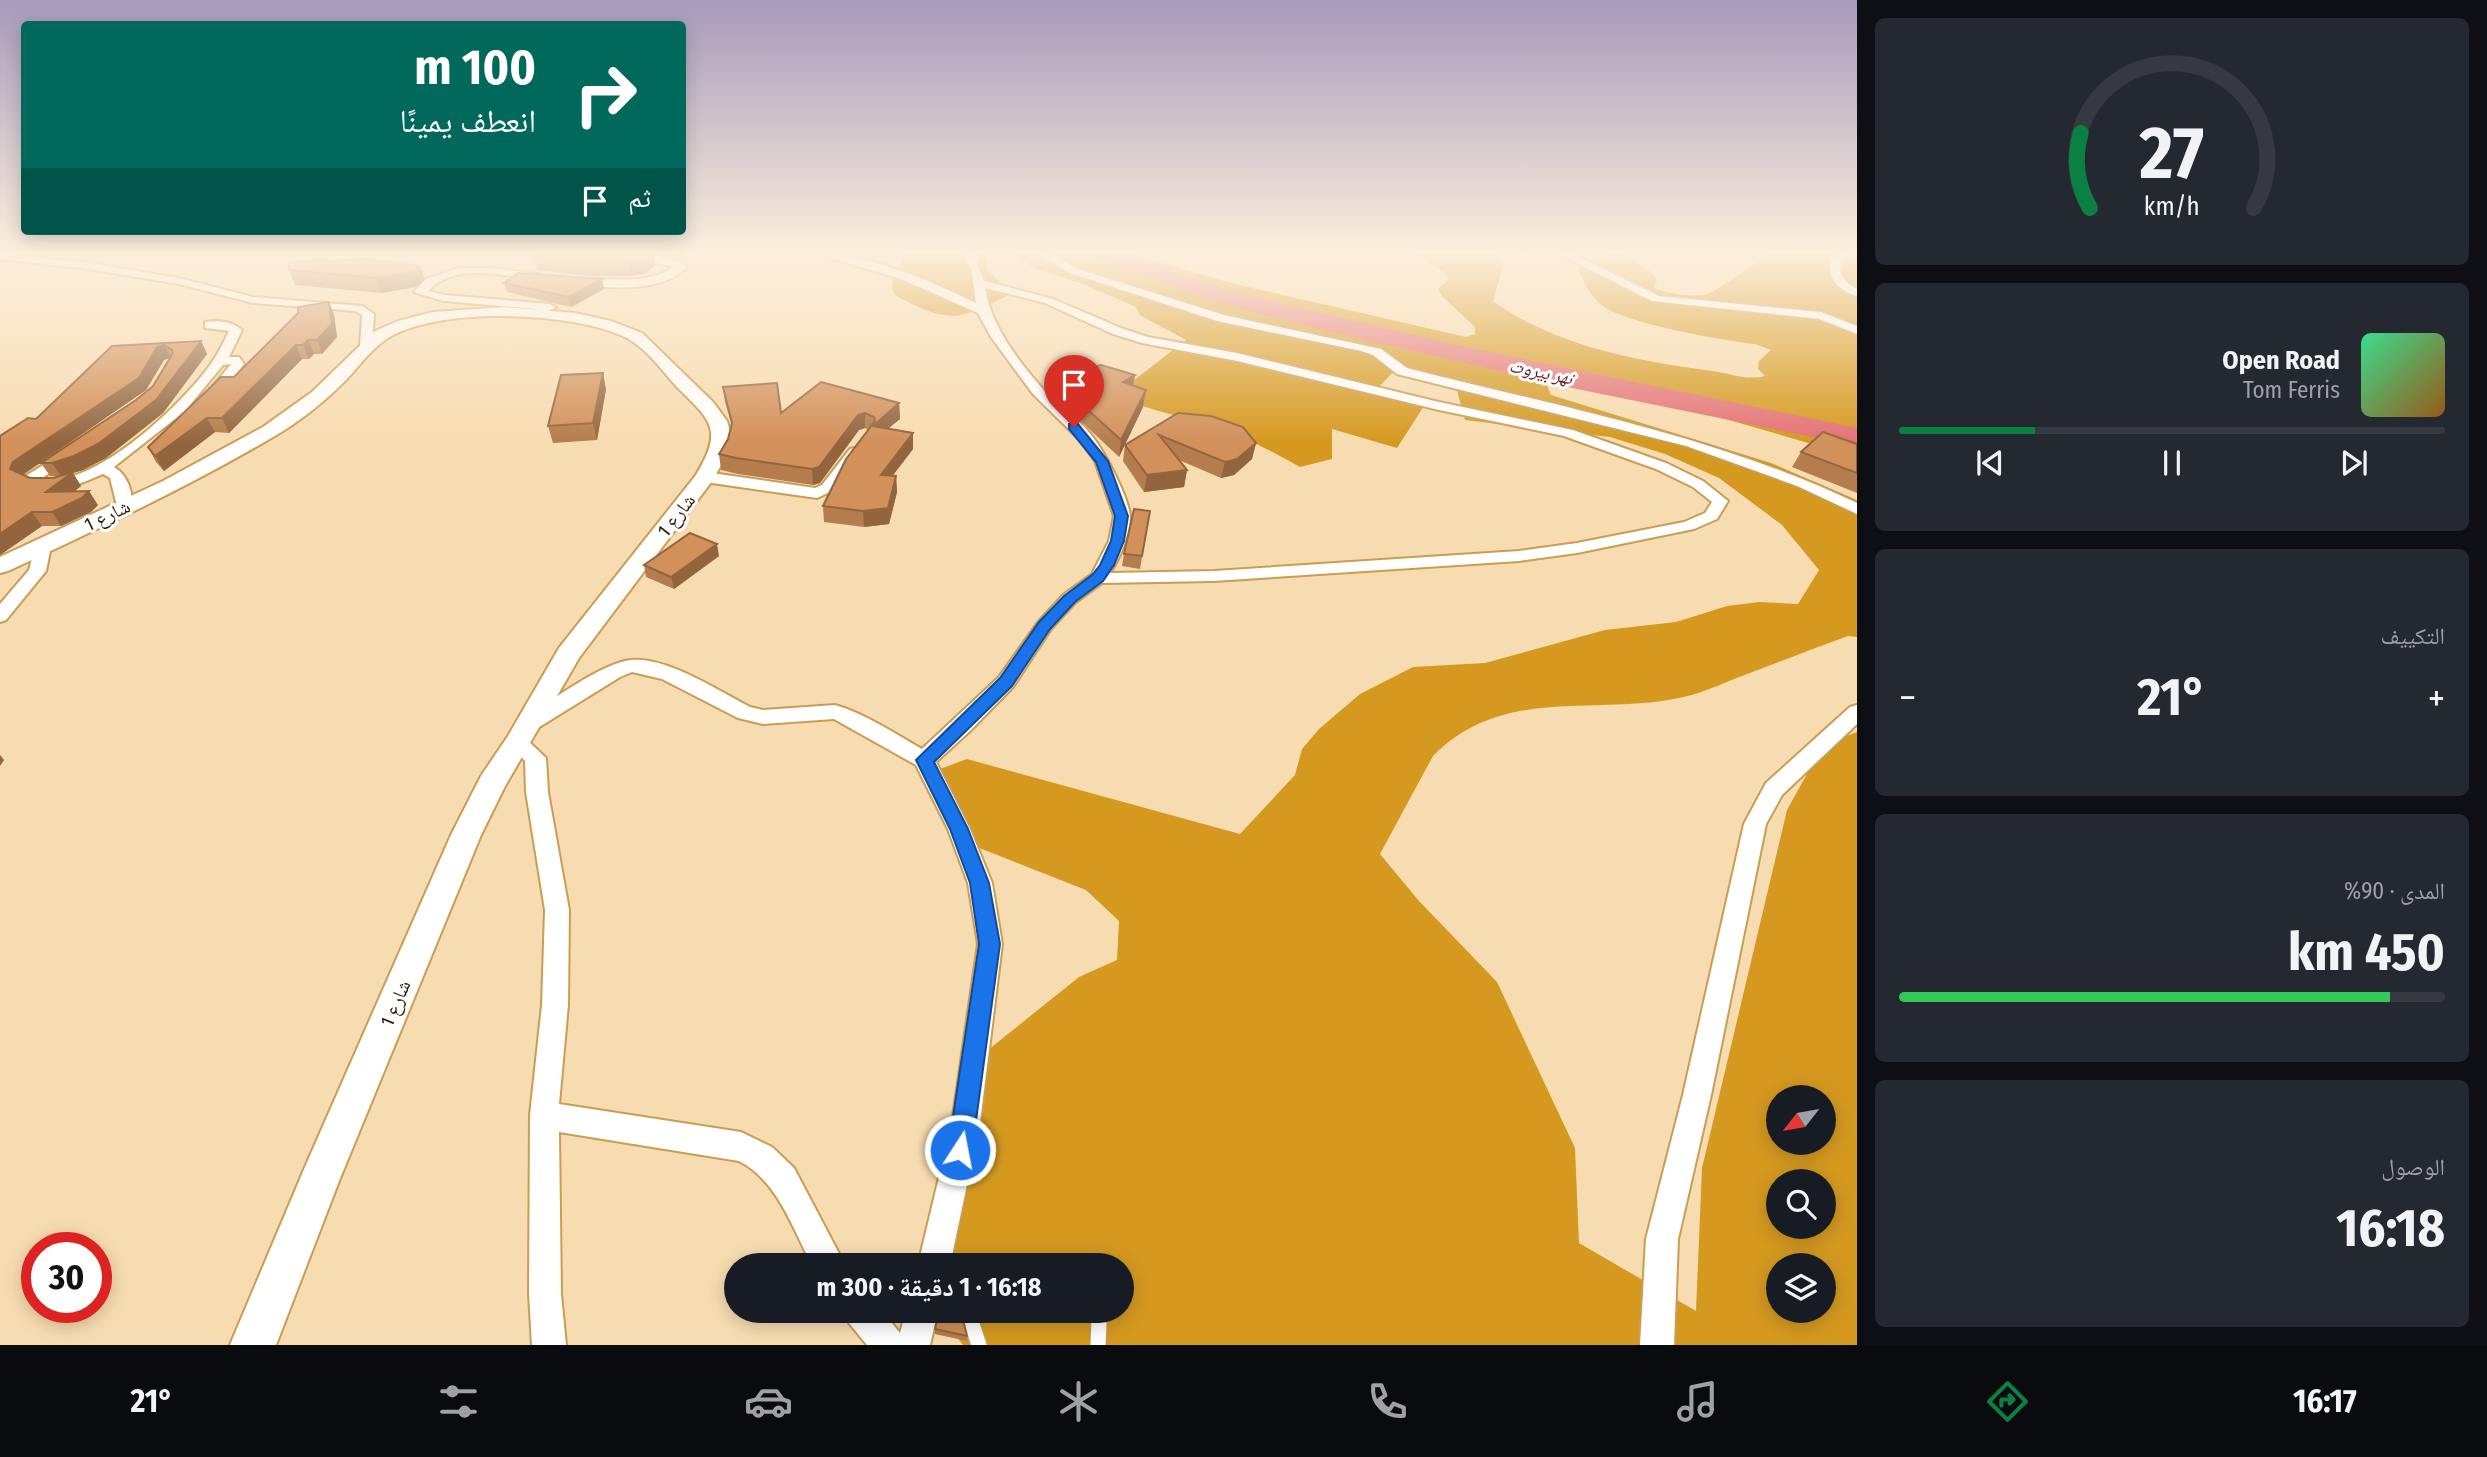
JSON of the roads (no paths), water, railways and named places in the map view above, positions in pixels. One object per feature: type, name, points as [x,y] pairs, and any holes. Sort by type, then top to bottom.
[{"type":"street","points":[[366,347],[368,317]]},
{"type":"street","name":"شارع 1","points":[[0,566],[222,457],[290,418],[333,383],[366,347],[396,327],[419,319],[442,317]]},
{"type":"street","name":"شارع 1","points":[[253,1345],[318,1181],[466,835],[491,784],[568,654],[705,477],[719,453],[722,439],[714,417],[670,369],[631,334],[586,320],[564,317]]},
{"type":"street","points":[[924,760],[963,726],[1006,682],[1045,625],[1069,599],[1098,578],[1117,541],[1122,516],[1102,461],[1086,438],[1038,391],[997,337],[986,317]]},
{"type":"street","points":[[1085,317],[1146,340],[1237,357],[1439,406],[1568,433],[1661,466],[1698,484],[1720,501],[1718,509],[1711,516],[1688,526],[1577,548],[1519,556],[1214,576],[1098,578]]},
{"type":"street","points":[[1217,317],[1364,348],[1377,352],[1402,371],[1607,419],[1732,454],[1830,494],[1857,509]]},
{"type":"street","points":[[1823,317],[1857,330]]},
{"type":"street","points":[[82,445],[29,480],[42,487],[64,484],[110,471],[173,418],[221,361],[236,330],[229,326],[209,325]]},
{"type":"street","points":[[705,477],[817,493],[827,488],[866,435]]},
{"type":"street","points":[[110,471],[123,490],[124,507]]},
{"type":"street","points":[[0,616],[37,571],[43,546]]},
{"type":"street","points":[[549,1345],[545,1294],[544,1115],[555,1005],[557,910],[537,792],[535,758],[523,734],[613,672],[631,666],[669,674],[745,713],[763,717],[828,712],[843,715],[924,760],[959,829],[979,883],[990,944],[966,1123],[937,1253]]},
{"type":"street","points":[[1657,1345],[1662,1240],[1697,1095],[1755,824],[1774,789],[1857,712]]},
{"type":"street","points":[[544,1115],[741,1147],[762,1157],[783,1179],[823,1253]]},
{"type":"street","points":[[871,1323],[888,1345]]},
{"type":"street","points":[[913,1345],[919,1323]]},
{"type":"lane","points":[[972,1323],[979,1345]]},
{"type":"lane","points":[[1098,1345],[1100,1323]]},
{"type":"waterway","name":"نهر بيروت","points":[[1302,317],[1572,379],[1857,437]]}]
